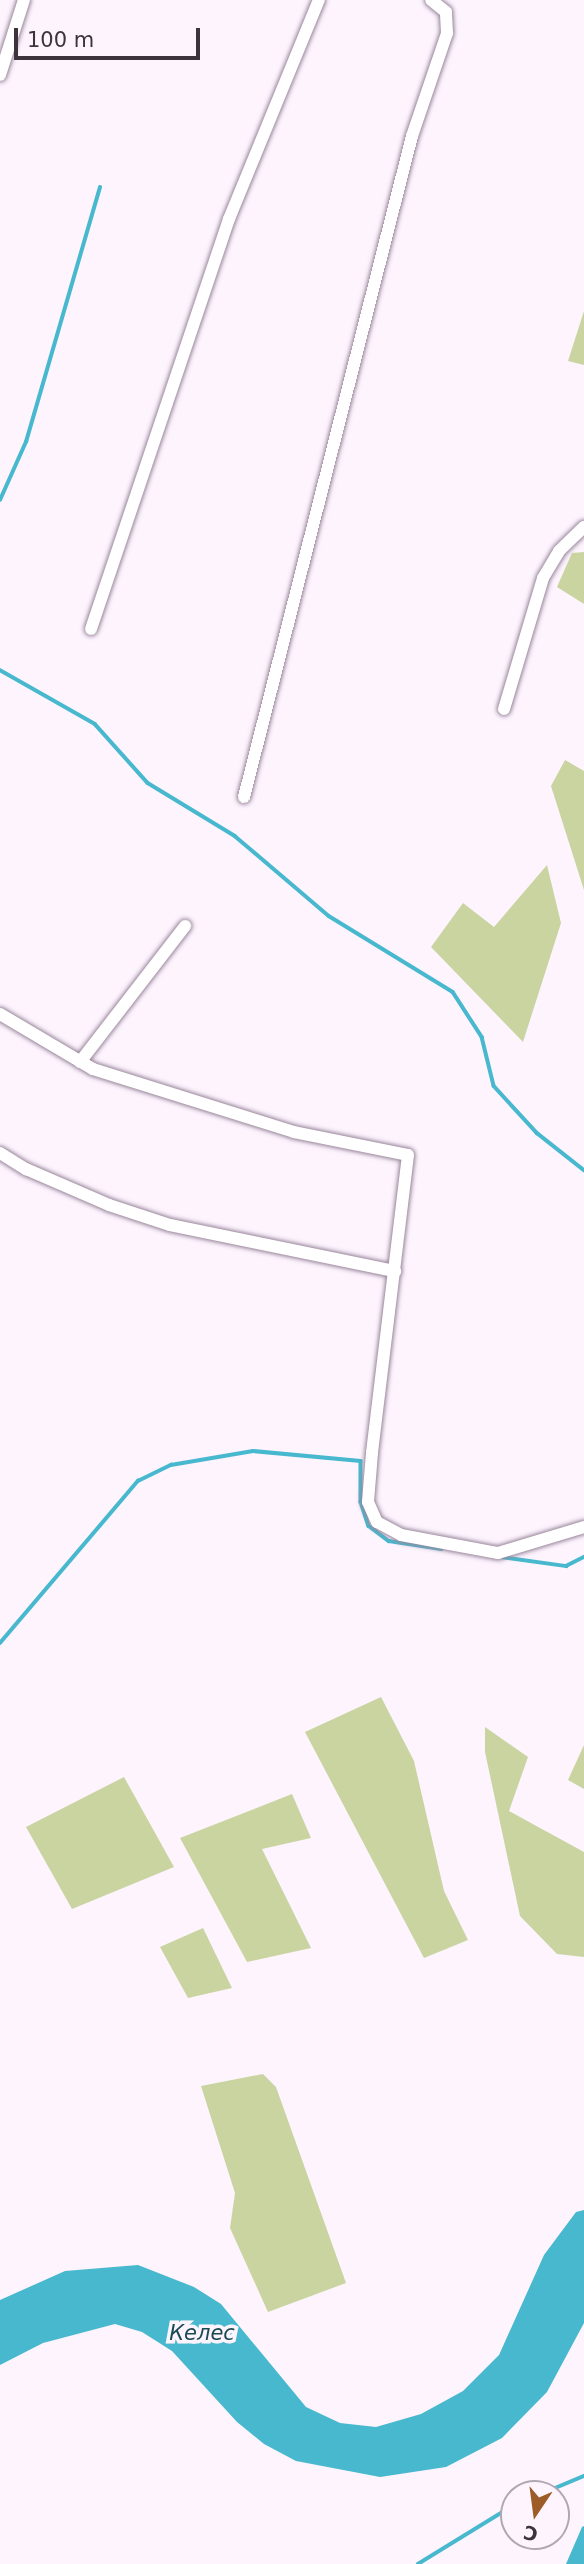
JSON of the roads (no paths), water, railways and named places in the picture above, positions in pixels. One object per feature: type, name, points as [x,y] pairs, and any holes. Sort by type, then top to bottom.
[{"type":"street","points":[[0,75],[24,0]]},
{"type":"street","points":[[92,629],[229,219],[319,0]]},
{"type":"street","points":[[244,797],[412,136],[447,33],[446,12],[431,0]]},
{"type":"street","points":[[503,709],[542,578],[559,551],[584,527]]},
{"type":"street","points":[[79,1062],[186,926]]},
{"type":"street","points":[[0,1014],[79,1062],[294,1132],[408,1155],[368,1502],[377,1522],[401,1535],[498,1553],[584,1527]]},
{"type":"street","points":[[0,1153],[26,1170],[109,1205],[170,1225],[395,1271]]},
{"type":"water","name":"Келес","points":[[584,2210],[584,2323],[547,2392],[502,2438],[446,2467],[380,2477],[296,2461],[264,2444],[237,2422],[172,2351],[142,2332],[115,2324],[43,2343],[0,2365],[0,2300],[65,2271],[138,2265],[194,2287],[221,2304],[306,2407],[340,2423],[376,2427],[421,2414],[463,2391],[499,2355],[544,2255],[576,2212]]},
{"type":"water","points":[[584,2526],[584,2564],[566,2564],[582,2527]]},
{"type":"waterway","points":[[0,500],[26,442],[100,188]]},
{"type":"waterway","points":[[0,670],[95,724],[148,783],[235,836],[329,916],[453,992],[482,1037],[494,1086],[537,1133],[584,1170]]},
{"type":"waterway","points":[[0,1643],[138,1481],[171,1465],[253,1451],[361,1461],[361,1502],[369,1526],[389,1541],[441,1549]]},
{"type":"waterway","points":[[501,1557],[566,1566],[584,1557]]},
{"type":"waterway","points":[[570,2482],[584,2476]]},
{"type":"waterway","points":[[418,2564],[500,2514]]}]
